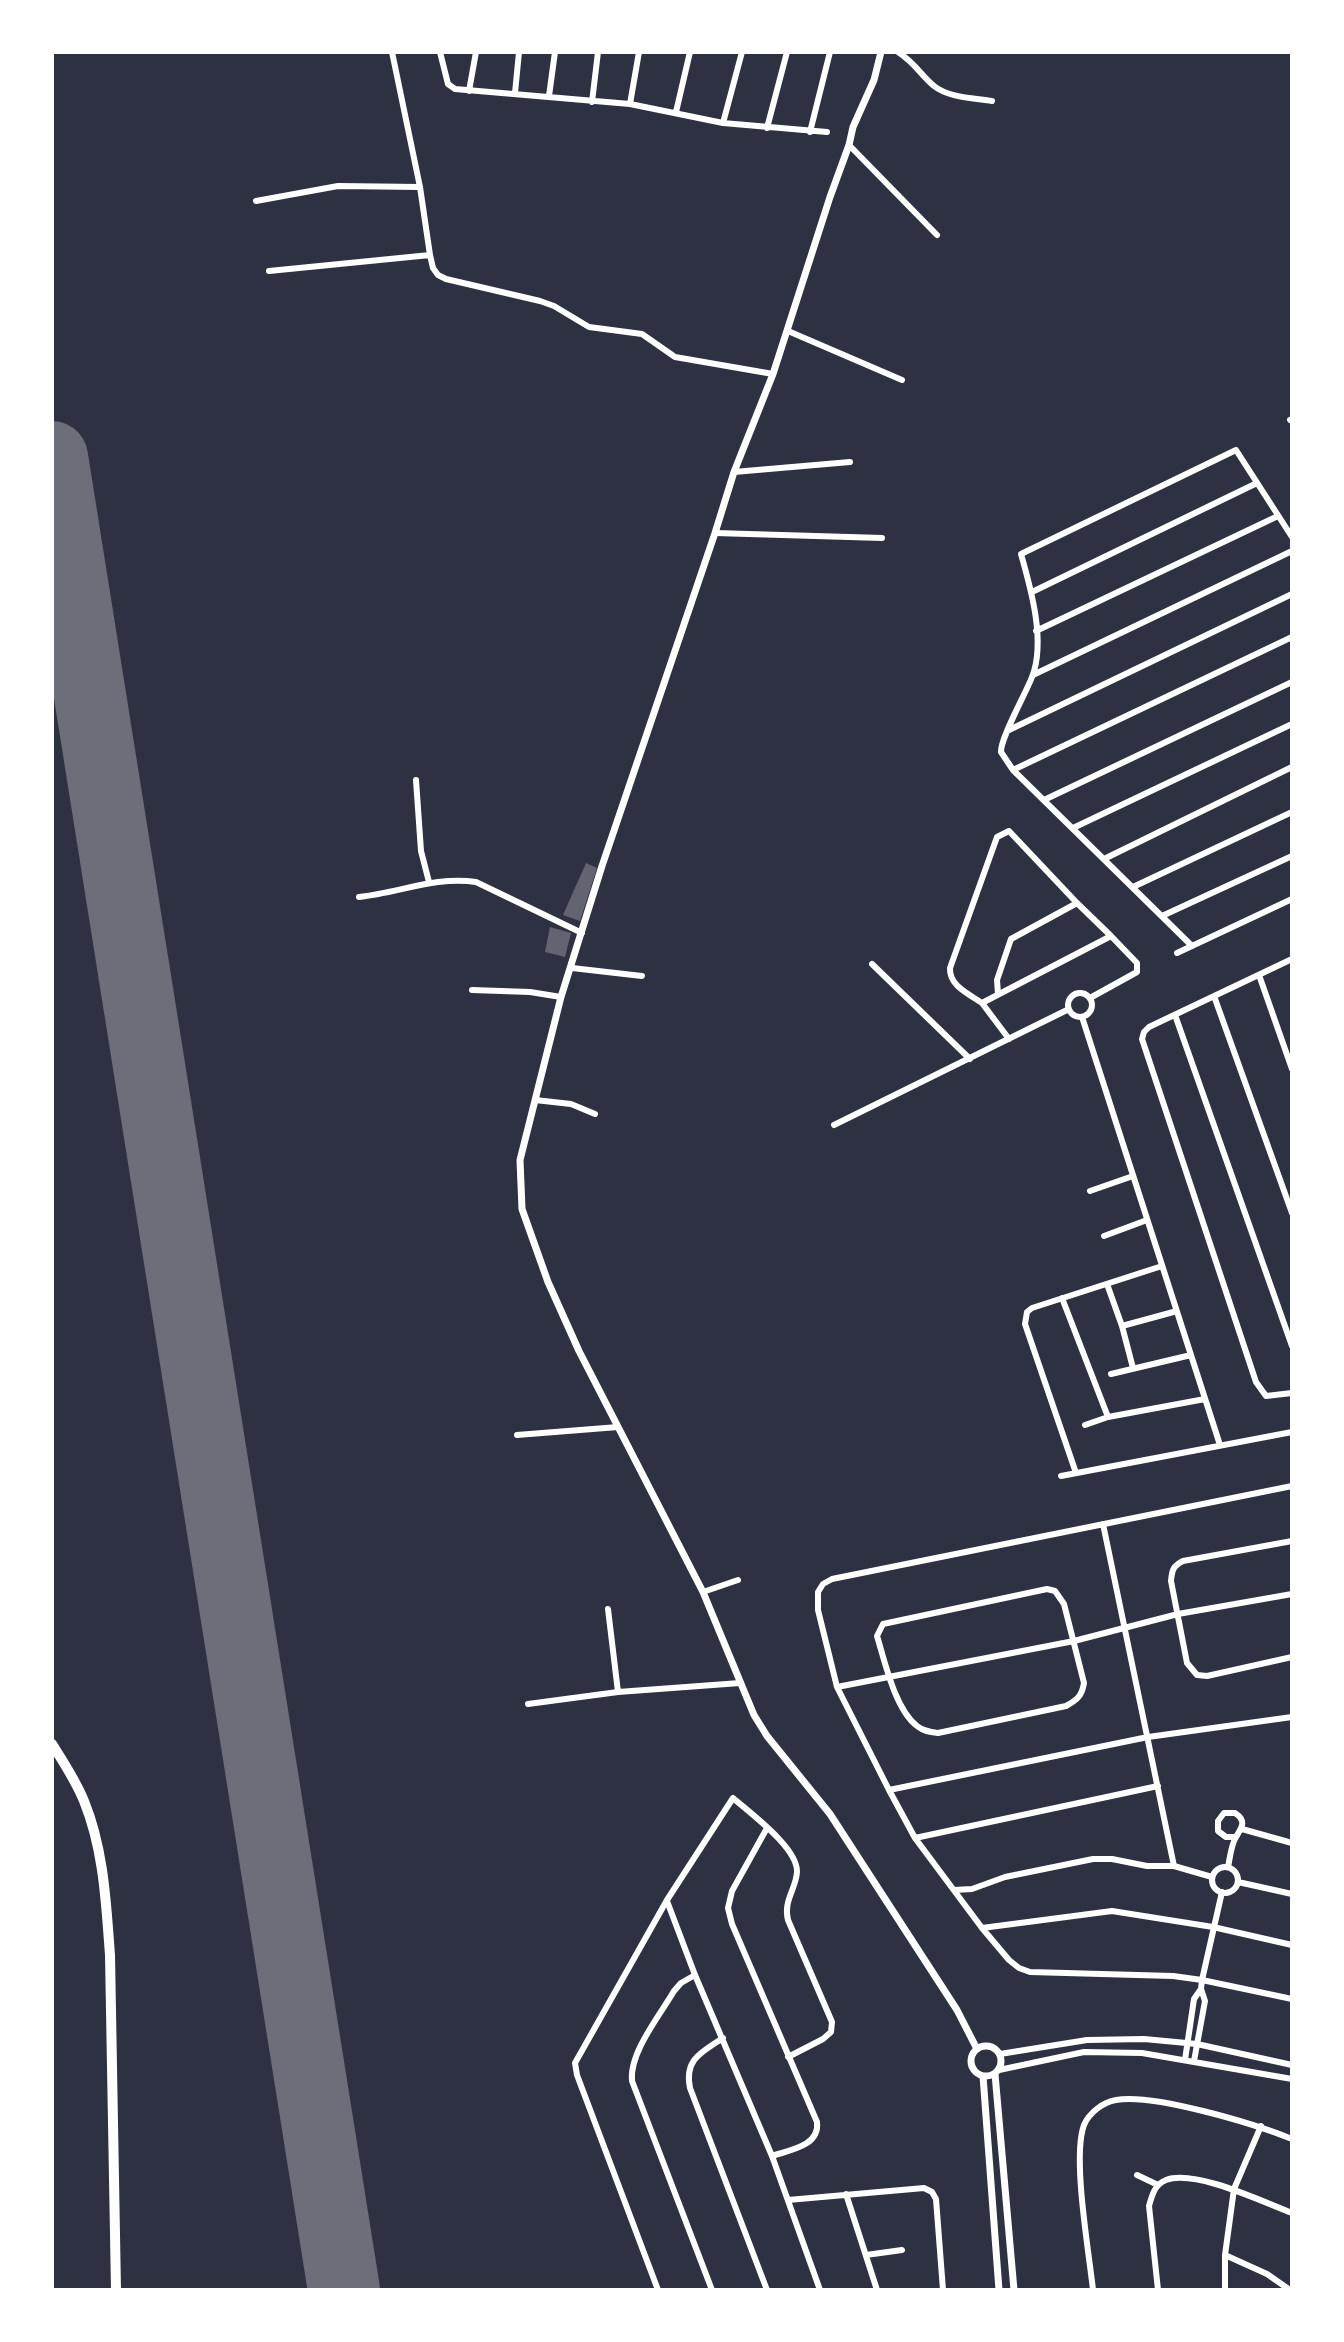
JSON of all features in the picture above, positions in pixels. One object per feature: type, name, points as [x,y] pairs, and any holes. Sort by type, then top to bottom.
[{"type":"main road","points":[[52,1744],[72,1776],[93,1825],[104,1894],[110,1955],[116,2290]]},
{"type":"street","points":[[391,52],[420,187],[429,255],[438,275],[540,301],[554,306],[589,327],[642,334],[675,357],[773,374]]},
{"type":"street","points":[[440,52],[448,84],[455,89],[630,104],[723,122],[827,132]]},
{"type":"street","points":[[469,90],[476,52]]},
{"type":"street","points":[[515,93],[519,52]]},
{"type":"street","points":[[549,96],[555,52]]},
{"type":"street","points":[[592,102],[598,52]]},
{"type":"street","points":[[630,104],[639,52]]},
{"type":"street","points":[[676,113],[690,52]]},
{"type":"street","points":[[723,122],[742,52]]},
{"type":"street","points":[[767,128],[786,52]]},
{"type":"street","points":[[810,132],[831,52]]},
{"type":"street","points":[[881,52],[874,80],[853,127],[773,374],[734,472],[602,866],[561,998],[520,1160],[522,1209],[553,1293],[703,1592],[760,1727],[830,1814],[957,2010],[977,2049]]},
{"type":"street","points":[[898,52],[912,61],[935,87],[962,97],[992,101]]},
{"type":"street","points":[[849,145],[937,236]]},
{"type":"street","points":[[256,201],[338,186],[420,187]]},
{"type":"street","points":[[269,271],[429,255]]},
{"type":"street","points":[[788,331],[902,380]]},
{"type":"street","points":[[1192,946],[1013,770],[1001,752],[1002,740],[1009,731],[1038,658],[1032,592],[1021,554],[1236,450],[1292,537]]},
{"type":"street","points":[[734,472],[849,461]]},
{"type":"street","points":[[1032,592],[1257,483]]},
{"type":"street","points":[[1036,631],[1278,516]]},
{"type":"street","points":[[715,533],[882,538]]},
{"type":"street","points":[[1033,675],[1292,551]]},
{"type":"street","points":[[1009,731],[1292,594]]},
{"type":"street","points":[[1013,770],[1292,637]]},
{"type":"street","points":[[1044,800],[1292,682]]},
{"type":"street","points":[[1073,828],[1292,723]]},
{"type":"street","points":[[1104,859],[1292,767]]},
{"type":"street","points":[[416,780],[421,850],[429,882]]},
{"type":"street","points":[[1133,887],[1292,812]]},
{"type":"street","points":[[1009,1039],[982,1003],[956,985],[950,975],[950,968],[997,837],[1009,831],[1137,963],[1137,972],[1090,998]]},
{"type":"street","points":[[1162,916],[1292,856]]},
{"type":"street","points":[[359,897],[429,882],[476,882],[582,933]]},
{"type":"street","points":[[1177,953],[1292,899]]},
{"type":"street","points":[[998,994],[997,980],[1011,939],[1077,902]]},
{"type":"street","points":[[982,1003],[1111,936]]},
{"type":"street","points":[[1292,959],[1149,1027],[1142,1039],[1256,1382],[1266,1396],[1292,1393]]},
{"type":"street","points":[[872,964],[970,1059]]},
{"type":"street","points":[[572,968],[642,976]]},
{"type":"street","points":[[1259,975],[1292,1069]]},
{"type":"street","points":[[472,990],[530,992],[561,998]]},
{"type":"street","points":[[1082,1017],[1074,1015],[1069,1009],[1069,1000],[1075,995],[1083,994],[1090,998]]},
{"type":"street","points":[[1214,996],[1292,1213]]},
{"type":"street","points":[[1082,1017],[1091,1010],[1090,998]]},
{"type":"street","points":[[834,1125],[1069,1009]]},
{"type":"street","points":[[1175,1015],[1292,1346]]},
{"type":"street","points":[[1082,1017],[1220,1445]]},
{"type":"street","points":[[535,1100],[571,1104],[595,1114]]},
{"type":"street","points":[[1090,1191],[1133,1175]]},
{"type":"street","points":[[1104,1236],[1147,1220]]},
{"type":"street","points":[[1076,1473],[1025,1324],[1027,1312],[1032,1308],[1162,1266]]},
{"type":"street","points":[[1107,1284],[1133,1368]]},
{"type":"street","points":[[1062,1298],[1108,1417]]},
{"type":"street","points":[[1122,1326],[1177,1311]]},
{"type":"street","points":[[1111,1374],[1191,1355]]},
{"type":"street","points":[[1085,1425],[1108,1417],[1205,1399]]},
{"type":"street","points":[[517,1435],[618,1427]]},
{"type":"street","points":[[1061,1476],[1292,1432]]},
{"type":"street","points":[[1292,1486],[832,1579],[823,1584],[818,1592],[818,1610],[837,1687],[889,1790],[915,1838],[1009,1960],[1030,1972],[1173,1976],[1292,1999]]},
{"type":"street","points":[[1103,1524],[1174,1866]]},
{"type":"street","points":[[1292,1541],[1182,1561],[1175,1564],[1171,1581],[1187,1663],[1197,1675],[1207,1676],[1292,1657]]},
{"type":"street","points":[[703,1592],[738,1580]]},
{"type":"street","points":[[1047,1589],[1055,1591],[1064,1604],[1084,1683],[1077,1700],[1066,1706],[937,1733],[915,1725],[906,1714],[889,1678],[877,1636],[883,1624],[1047,1589]]},
{"type":"street","points":[[837,1687],[1074,1641],[1178,1614],[1292,1594]]},
{"type":"street","points":[[608,1609],[618,1692]]},
{"type":"street","points":[[528,1703],[618,1692],[740,1683]]},
{"type":"street","points":[[889,1790],[1147,1737],[1292,1717]]},
{"type":"street","points":[[915,1838],[1158,1786]]},
{"type":"street","points":[[658,2290],[575,2063],[667,1900],[733,1798],[767,1828],[796,1862],[797,1874],[785,1910],[833,2027],[823,2039],[788,2057]]},
{"type":"street","points":[[1228,1867],[1236,1837],[1242,1829],[1242,1819],[1229,1812],[1220,1816],[1218,1831],[1226,1837],[1236,1837]]},
{"type":"street","points":[[767,1828],[737,1881],[728,1908],[732,1924],[818,2129],[815,2138],[808,2143],[772,2156]]},
{"type":"street","points":[[1242,1829],[1292,1843]]},
{"type":"street","points":[[954,1890],[972,1889],[1004,1877],[1093,1859],[1112,1858],[1147,1866],[1174,1866],[1212,1877]]},
{"type":"street","points":[[1228,1867],[1236,1872],[1238,1882],[1232,1891],[1222,1892],[1214,1887],[1212,1877],[1218,1869],[1228,1867]]},
{"type":"street","points":[[1238,1882],[1292,1894]]},
{"type":"street","points":[[1194,2061],[1205,2001],[1201,1989],[1202,1980],[1222,1892]]},
{"type":"street","points":[[667,1900],[695,1975],[772,2156],[820,2290]]},
{"type":"street","points":[[982,1928],[1111,1911],[1213,1927],[1292,1945]]},
{"type":"street","points":[[695,1975],[681,1983],[674,1992],[636,2055],[631,2071],[632,2081],[712,2290]]},
{"type":"street","points":[[1185,2060],[1194,1999],[1201,1989]]},
{"type":"street","points":[[723,2038],[692,2061],[688,2076],[690,2088],[766,2290]]},
{"type":"street","points":[[1000,2054],[1087,2040],[1144,2039],[1186,2042],[1292,2065]]},
{"type":"street","points":[[977,2049],[992,2047],[1000,2054],[1002,2061],[997,2072],[1014,2290]]},
{"type":"street","points":[[977,2049],[971,2062],[975,2072],[984,2076],[1084,2052],[1142,2053],[1292,2079]]},
{"type":"street","points":[[984,2076],[999,2290]]},
{"type":"street","points":[[1093,2290],[1080,2166],[1080,2141],[1084,2123],[1096,2110],[1113,2100],[1151,2100],[1261,2126],[1292,2139]]},
{"type":"street","points":[[1224,2290],[1225,2255],[1234,2189],[1261,2126]]},
{"type":"street","points":[[1137,2175],[1158,2185]]},
{"type":"street","points":[[1158,2290],[1149,2206],[1153,2192],[1166,2180],[1195,2179],[1234,2189],[1292,2213]]},
{"type":"street","points":[[788,2200],[918,2187],[932,2192],[936,2199],[943,2290]]},
{"type":"street","points":[[846,2194],[877,2290]]},
{"type":"street","points":[[866,2255],[902,2250]]},
{"type":"street","points":[[1225,2255],[1267,2274],[1290,2290]]},
{"type":"building","points":[[586,863],[597,868],[580,921],[563,915]]},
{"type":"building","points":[[550,927],[571,933],[565,957],[545,952]]},
{"type":"runway","points":[[52,457],[344,2290]]}]
